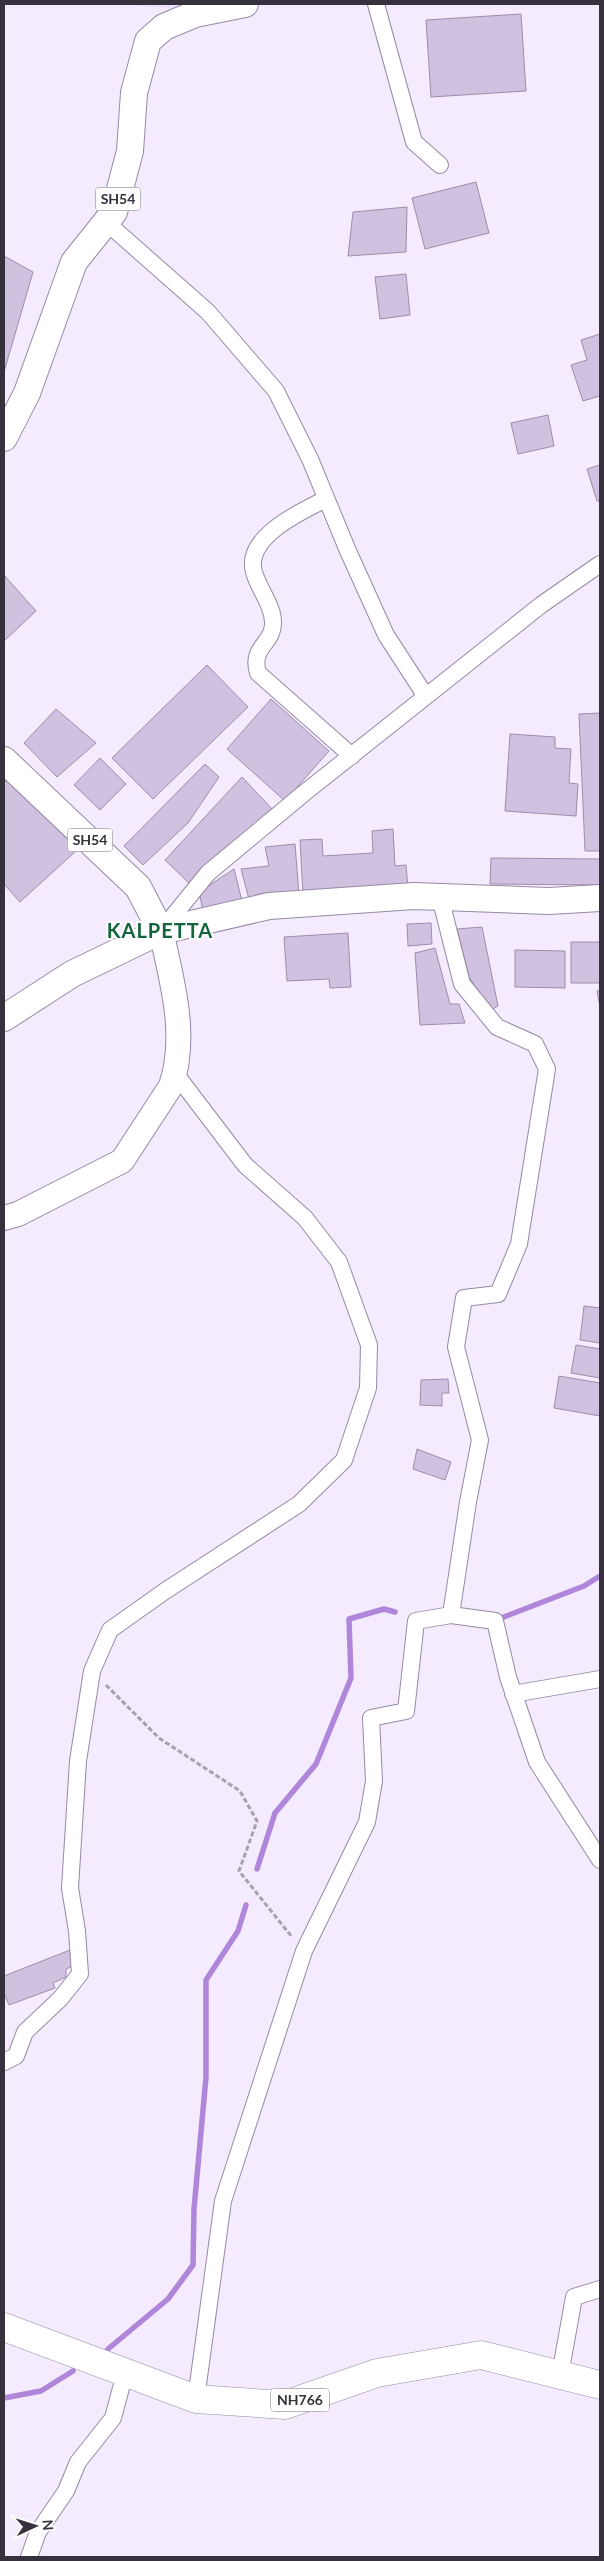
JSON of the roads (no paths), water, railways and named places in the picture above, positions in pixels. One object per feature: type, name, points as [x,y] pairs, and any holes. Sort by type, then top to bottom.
[{"type":"highway","name":"NH766","points":[[4,2327],[196,2399],[285,2405],[377,2372],[481,2355],[600,2385]]},
{"type":"main road","name":"SH54","points":[[4,438],[26,393],[74,262],[114,212],[130,150],[134,93],[148,41],[164,27],[195,14],[245,4]]},
{"type":"main road","name":"SH54","points":[[7,771],[138,887],[161,932]]},
{"type":"main road","points":[[4,1018],[72,974],[161,932],[269,906],[414,896],[549,901],[600,898]]},
{"type":"main road","points":[[4,1218],[18,1214],[122,1161],[171,1086],[175,1073],[179,1023],[161,932]]},
{"type":"street","points":[[376,4],[414,142],[440,165]]},
{"type":"street","points":[[106,222],[208,312],[276,391],[310,459],[386,635],[425,695]]},
{"type":"street","points":[[326,499],[289,518],[265,539],[253,557],[253,571],[273,620],[272,632],[259,649],[255,662],[258,673],[352,756]]},
{"type":"street","points":[[161,932],[208,873],[302,794],[541,605],[600,564]]},
{"type":"street","points":[[440,897],[462,984],[497,1026],[535,1044],[547,1069],[519,1244],[498,1294],[464,1298],[456,1347],[480,1440],[468,1502],[451,1615]]},
{"type":"street","points":[[4,2062],[16,2056],[25,2032],[60,1999],[80,1974],[78,1931],[70,1888],[78,1761],[92,1671],[110,1630],[165,1591],[300,1504],[344,1460],[368,1388],[369,1345],[339,1262],[305,1218],[244,1165],[175,1073]]},
{"type":"street","points":[[196,2399],[224,2201],[304,1951],[367,1822],[374,1781],[371,1718],[406,1711],[416,1621],[451,1615],[495,1621],[514,1694],[537,1762],[600,1860]]},
{"type":"street","points":[[514,1694],[600,1679]]},
{"type":"street","points":[[560,2375],[574,2297],[600,2289]]},
{"type":"street","points":[[29,2557],[38,2532],[66,2491],[78,2462],[113,2418],[125,2373]]},
{"type":"waterway","points":[[496,1620],[584,1586],[600,1576]]},
{"type":"waterway","points":[[257,1869],[275,1813],[316,1764],[351,1678],[349,1619],[384,1609],[395,1612]]},
{"type":"waterway","points":[[108,2349],[168,2299],[193,2265],[194,2209],[206,2077],[206,1980],[238,1931],[246,1905]]},
{"type":"waterway","points":[[4,2398],[41,2391],[73,2371]]},
{"type":"district","name":"KALPETTA","points":[[160,931]]}]
